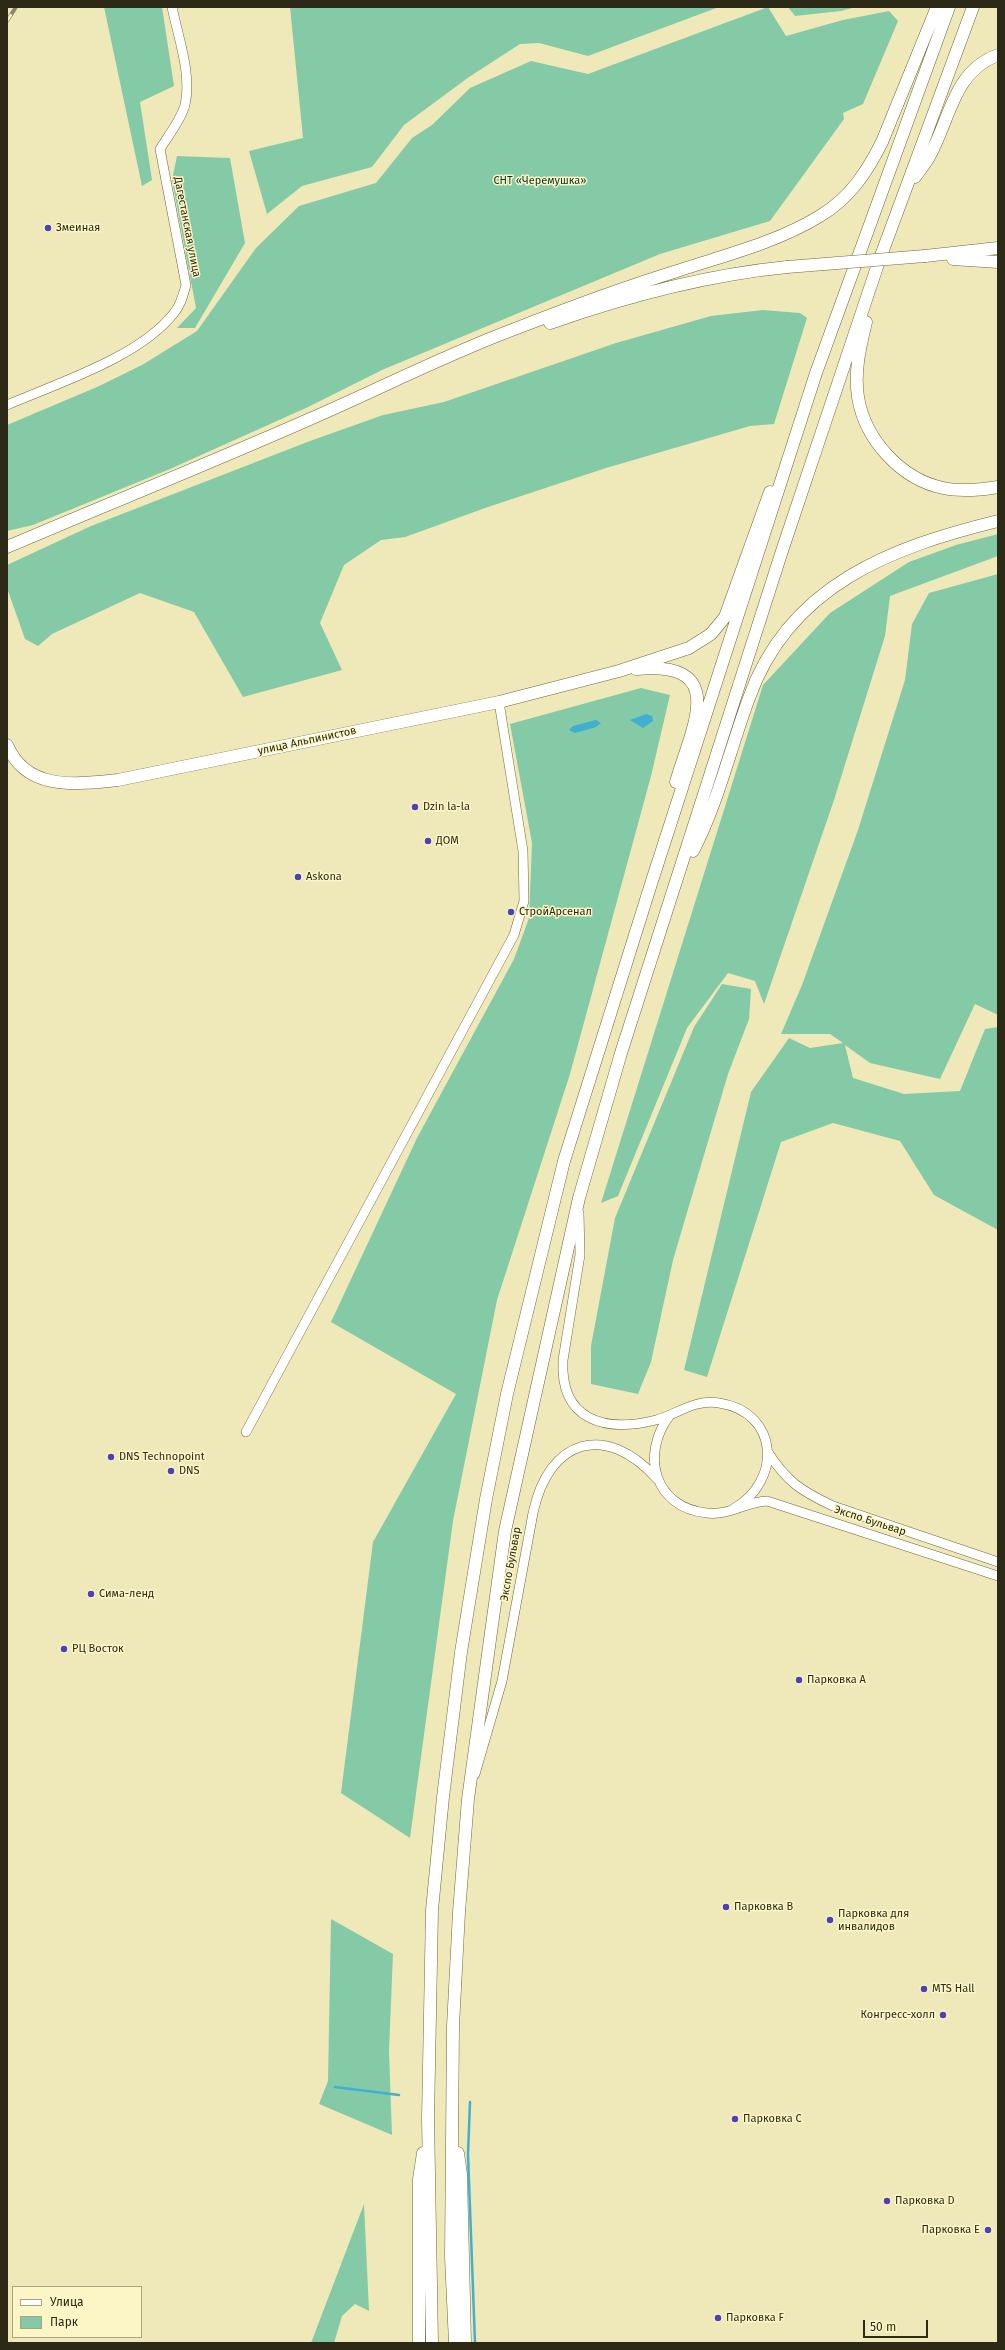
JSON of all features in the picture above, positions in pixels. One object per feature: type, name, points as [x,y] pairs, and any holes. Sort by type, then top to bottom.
[{"type":"main road","points":[[10,545],[309,420],[482,341],[610,292],[745,249],[800,227],[820,216],[843,200],[859,181],[871,163],[882,142],[937,7]]},
{"type":"main road","points":[[432,2343],[428,2118],[432,1910],[443,1797],[461,1652],[486,1499],[509,1386],[564,1161],[651,884],[796,436],[867,228],[949,7]]},
{"type":"main road","points":[[455,2343],[451,2257],[452,2120],[453,2026],[459,1912],[470,1788],[505,1531],[579,1198],[621,1053],[678,880],[779,562],[879,261],[973,7]]},
{"type":"main road","points":[[906,189],[929,157],[958,88],[970,73],[982,63],[998,55]]},
{"type":"main road","points":[[973,250],[998,242]]},
{"type":"main road","points":[[417,371],[560,320],[645,294],[745,271],[927,256],[998,248]]},
{"type":"main road","points":[[927,256],[945,259],[998,262]]},
{"type":"main road","points":[[879,261],[859,350],[858,397],[868,427],[882,450],[896,464],[911,475],[927,483],[943,488],[961,490],[998,487]]},
{"type":"main road","points":[[619,671],[689,648],[701,642],[718,626],[728,609],[778,468],[796,436]]},
{"type":"main road","points":[[678,880],[706,825],[757,679],[777,644],[789,628],[825,593],[875,561],[926,540],[998,521]]},
{"type":"main road","points":[[619,671],[652,668],[676,670],[690,678],[697,690],[697,712],[658,841],[651,884]]},
{"type":"main road","name":"улица Альпинистов","points":[[7,745],[12,758],[25,770],[52,782],[77,784],[126,778],[500,702],[619,671]]},
{"type":"main road","points":[[419,2343],[419,2179],[428,2118]]},
{"type":"main road","points":[[452,2120],[461,2174],[466,2343]]},
{"type":"street","name":"Дагестанская улица","points":[[7,405],[122,354],[154,334],[175,313],[182,300],[186,285],[160,149],[185,106],[186,75],[172,7]]},
{"type":"street","points":[[246,1432],[514,935],[524,901],[523,851],[500,702]]},
{"type":"street","name":"Экспо Бульвар","points":[[579,1198],[580,1255],[562,1360],[562,1372],[566,1395],[582,1414],[602,1423],[638,1423],[671,1415],[687,1406],[699,1402],[719,1403],[736,1407],[750,1417],[758,1426],[766,1441],[767,1451],[766,1468],[759,1486],[754,1494],[733,1510]]},
{"type":"street","name":"Экспо Бульвар","points":[[658,1479],[654,1464],[654,1449],[662,1425],[671,1415]]},
{"type":"street","name":"Экспо Бульвар","points":[[470,1788],[486,1742],[502,1680],[532,1513],[546,1476],[561,1456],[571,1450],[585,1446],[603,1446],[633,1457],[646,1466],[658,1479],[666,1493],[686,1508],[708,1514],[721,1514],[759,1502],[775,1503],[998,1576]]},
{"type":"street","name":"Экспо Бульвар","points":[[767,1451],[793,1485],[818,1499],[833,1506],[998,1562]]},
{"type":"green space","points":[[104,7],[162,7],[174,86],[140,102],[152,180],[142,186]]},
{"type":"green space","points":[[290,7],[719,7],[588,56],[539,43],[520,44],[469,77],[404,125],[372,167],[302,186],[267,214],[249,151],[303,138]]},
{"type":"green space","name":"СНТ «Черемушка»","points":[[768,7],[786,36],[843,20],[889,11],[898,21],[863,104],[843,113],[844,119],[770,221],[660,254],[382,370],[308,407],[170,469],[33,525],[7,531],[7,425],[97,387],[142,365],[197,331],[256,248],[299,206],[376,183],[412,138],[432,125],[470,88],[531,61],[588,74]]},
{"type":"green space","points":[[788,7],[856,7],[841,11],[795,16]]},
{"type":"green space","points":[[177,156],[230,158],[245,243],[195,328],[177,328],[196,308],[172,180]]},
{"type":"green space","points":[[763,310],[800,313],[807,318],[774,424],[750,426],[606,468],[488,507],[405,537],[381,540],[344,565],[320,623],[342,670],[243,697],[194,612],[140,593],[52,634],[38,646],[25,639],[7,588],[7,565],[91,526],[310,441],[383,415],[444,402],[616,343],[711,316]]},
{"type":"green space","points":[[998,534],[998,556],[890,596],[885,636],[834,800],[764,1004],[755,981],[728,973],[687,1028],[618,1196],[601,1203],[763,685],[830,613],[909,562],[956,545]]},
{"type":"green space","points":[[998,574],[998,1015],[975,1004],[940,1079],[870,1063],[845,1045],[853,1078],[904,1094],[960,1091],[985,1029],[998,1027],[998,1230],[934,1195],[900,1141],[833,1123],[781,1142],[707,1377],[684,1370],[751,1092],[789,1038],[810,1048],[843,1043],[830,1034],[781,1034],[802,985],[858,830],[905,680],[912,624],[929,593]]},
{"type":"green space","points":[[641,688],[670,695],[651,776],[570,1074],[497,1300],[453,1521],[410,1838],[341,1793],[373,1542],[456,1394],[331,1322],[417,1138],[514,959],[529,918],[532,843],[510,724]]},
{"type":"green space","points":[[722,984],[751,989],[749,1019],[728,1074],[673,1260],[651,1362],[638,1394],[591,1384],[591,1346],[615,1218],[694,1027]]},
{"type":"green space","points":[[331,1919],[393,1954],[389,2051],[392,2135],[319,2104],[328,2081]]},
{"type":"green space","points":[[364,2204],[369,2311],[355,2304],[342,2316],[334,2343],[311,2343]]},
{"type":"water","points":[[646,714],[652,716],[653,721],[643,728],[630,720]]},
{"type":"water","points":[[596,720],[601,723],[596,727],[575,733],[569,730],[573,726]]},
{"type":"waterway","points":[[335,2087],[399,2095]]},
{"type":"waterway","points":[[470,2102],[468,2154],[475,2343]]},
{"type":"railway","points":[[7,21],[16,7]]},
{"type":"place","name":"Змеиная","points":[[48,228]]},
{"type":"place","name":"Dzin la-la","points":[[415,807]]},
{"type":"place","name":"ДОМ","points":[[428,841]]},
{"type":"place","name":"Askona","points":[[298,877]]},
{"type":"place","name":"СтройАрсенал","points":[[511,912]]},
{"type":"place","name":"DNS Technopoint","points":[[111,1457]]},
{"type":"place","name":"DNS","points":[[171,1471]]},
{"type":"place","name":"Сима-ленд","points":[[91,1594]]},
{"type":"place","name":"РЦ Восток","points":[[64,1649]]},
{"type":"place","name":"Парковка A","points":[[799,1680]]},
{"type":"place","name":"Парковка B","points":[[726,1907]]},
{"type":"place","name":"Парковка для инвалидов","points":[[830,1920]]},
{"type":"place","name":"MTS Hall","points":[[924,1989]]},
{"type":"place","name":"Конгресс-холл","points":[[943,2015]]},
{"type":"place","name":"Парковка C","points":[[735,2119]]},
{"type":"place","name":"Парковка D","points":[[887,2201]]},
{"type":"place","name":"Парковка E","points":[[988,2230]]},
{"type":"place","name":"Парковка F","points":[[718,2318]]}]
